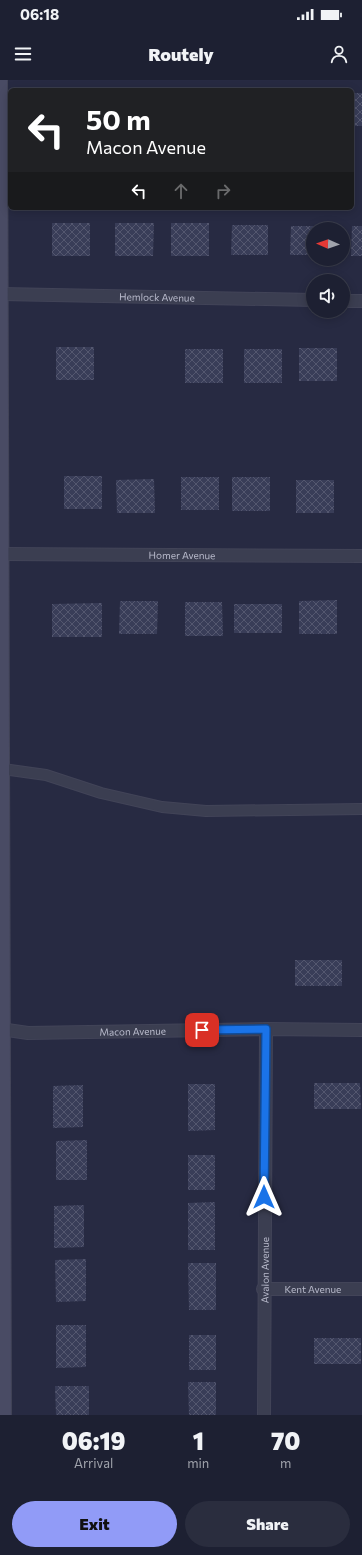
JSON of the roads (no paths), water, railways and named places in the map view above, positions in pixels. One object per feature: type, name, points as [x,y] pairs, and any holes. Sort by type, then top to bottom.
[{"type":"main road","points":[[1,80],[4,1415]]},
{"type":"street","name":"Hemlock Avenue","points":[[2,294],[306,300]]},
{"type":"street","points":[[350,301],[362,301]]},
{"type":"street","name":"Homer Avenue","points":[[2,554],[362,556]]},
{"type":"street","name":"Macon Avenue","points":[[2,1029],[28,1033],[266,1029],[362,1030]]},
{"type":"street","name":"Avalon Avenue","points":[[264,1415],[263,1289],[266,1029]]},
{"type":"street","name":"Kent Avenue","points":[[263,1289],[362,1289]]},
{"type":"lane","points":[[3,770],[46,775],[101,793],[162,807],[206,812],[362,809]]}]
